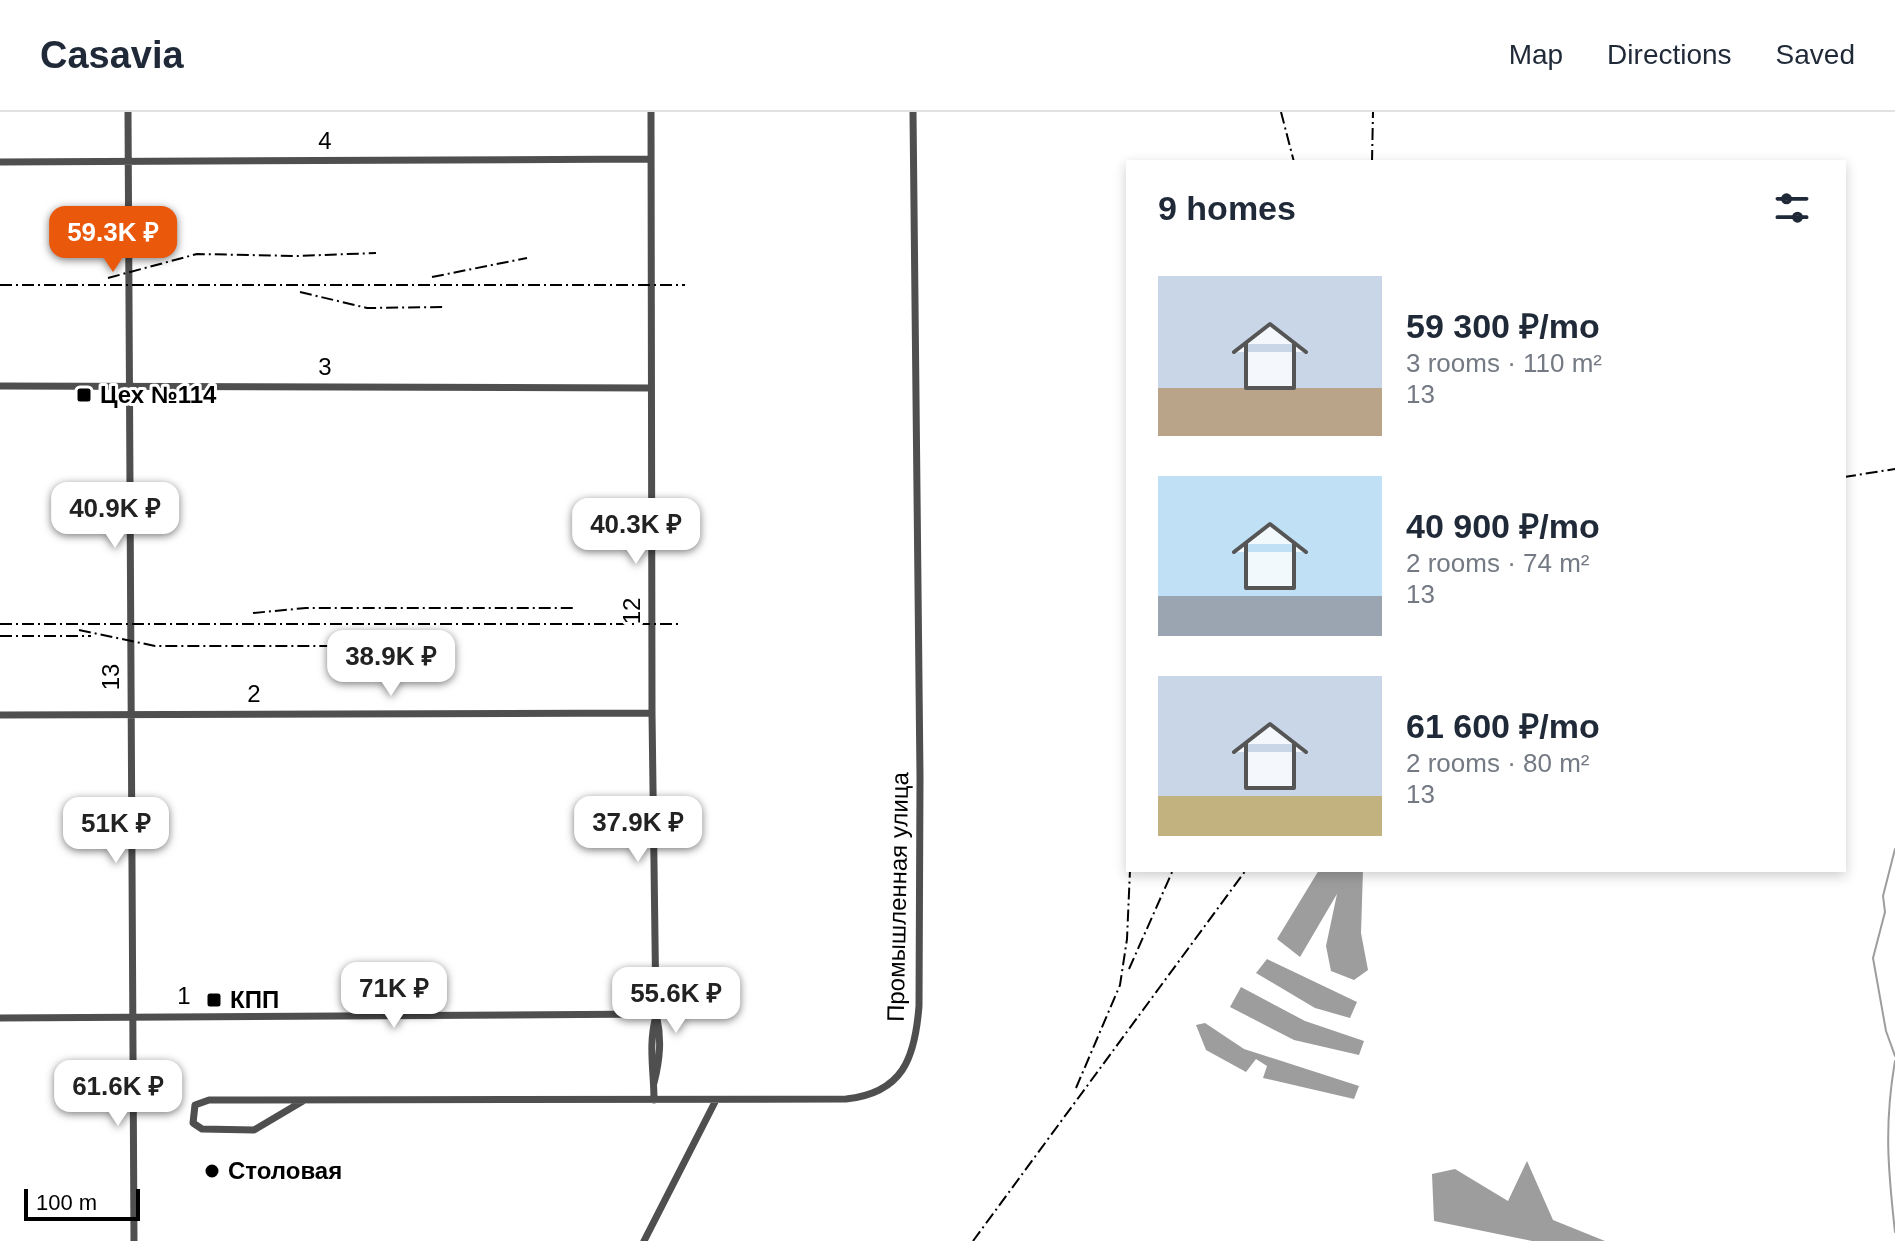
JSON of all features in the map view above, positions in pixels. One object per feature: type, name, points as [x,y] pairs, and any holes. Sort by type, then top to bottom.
[{"type":"street","name":"13","points":[[128,112],[134,1241]]},
{"type":"street","name":"12","points":[[651,112],[652,713],[656,1014],[660,1032],[654,1100]]},
{"type":"street","name":"Промышленная улица","points":[[303,1101],[254,1130],[202,1129],[193,1123],[193,1112],[199,1101],[867,1097],[881,1092],[901,1074],[914,1042],[919,1006],[920,777],[913,112]]},
{"type":"street","name":"4","points":[[0,162],[651,159]]},
{"type":"street","name":"3","points":[[0,386],[651,388]]},
{"type":"street","name":"2","points":[[0,715],[652,713]]},
{"type":"street","name":"1","points":[[0,1018],[656,1014]]},
{"type":"street","points":[[644,1241],[716,1100]]},
{"type":"shaded area","points":[[1318,872],[1363,872],[1361,933],[1368,970],[1354,980],[1331,971],[1326,946],[1337,894],[1300,957],[1277,939]]},
{"type":"shaded area","points":[[1267,959],[1357,1002],[1350,1018],[1315,1008],[1256,973]]},
{"type":"shaded area","points":[[1241,987],[1305,1021],[1364,1041],[1359,1055],[1294,1040],[1230,1007]]},
{"type":"shaded area","points":[[1205,1023],[1244,1049],[1359,1086],[1354,1099],[1263,1078],[1267,1066],[1256,1059],[1246,1072],[1206,1050],[1196,1025]]},
{"type":"shaded area","points":[[1527,1161],[1553,1220],[1605,1241],[1532,1241],[1434,1221],[1432,1174],[1455,1169],[1508,1201]]},
{"type":"waterway","points":[[1895,849],[1883,896],[1885,912],[1873,958],[1886,1031],[1895,1056]]},
{"type":"waterway","points":[[1895,1061],[1888,1147],[1895,1232]]},
{"type":"railway","points":[[1281,112],[1293,160]]},
{"type":"railway","points":[[1372,160],[1373,112]]},
{"type":"railway","points":[[108,278],[197,254],[297,256],[376,253]]},
{"type":"railway","points":[[432,277],[527,258]]},
{"type":"railway","points":[[0,285],[685,285]]},
{"type":"railway","points":[[300,292],[367,308],[446,307]]},
{"type":"railway","points":[[1846,477],[1895,469]]},
{"type":"railway","points":[[253,613],[306,608],[573,608]]},
{"type":"railway","points":[[0,624],[680,624]]},
{"type":"railway","points":[[79,630],[155,646],[361,646]]},
{"type":"railway","points":[[0,636],[91,636]]},
{"type":"railway","points":[[1076,1088],[1120,985],[1127,939],[1130,872]]},
{"type":"railway","points":[[1129,969],[1172,872]]},
{"type":"railway","points":[[973,1241],[1245,872]]},
{"type":"place","name":"Цех №114","points":[[84,395]]},
{"type":"place","name":"КПП","points":[[214,1000]]},
{"type":"place","name":"Столовая","points":[[212,1171]]}]
